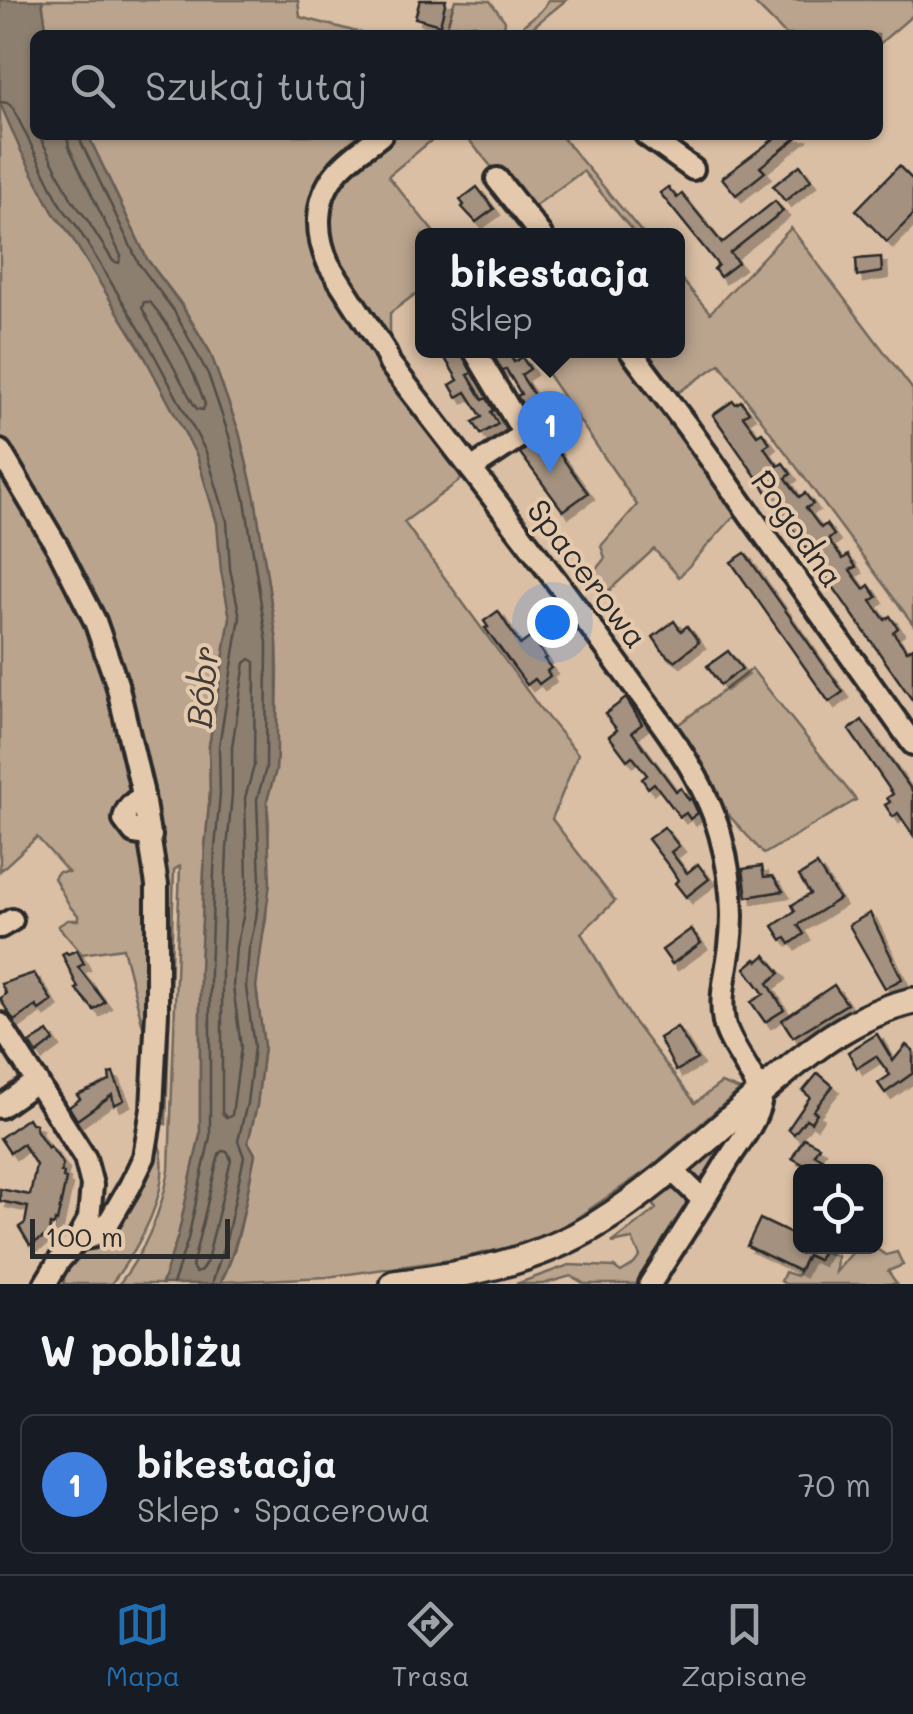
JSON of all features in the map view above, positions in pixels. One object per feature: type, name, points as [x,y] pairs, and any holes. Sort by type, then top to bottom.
[{"type":"main road","points":[[394,1284],[486,1269],[566,1242],[671,1169],[840,1030],[912,996]]},
{"type":"street","name":"Spacerowa","points":[[375,140],[344,164],[328,184],[320,212],[323,252],[390,364],[593,630],[702,787],[720,836],[730,888],[731,939],[723,997],[724,1022],[735,1050],[761,1092]]},
{"type":"street","points":[[653,140],[692,169]]},
{"type":"street","points":[[497,179],[536,228]]},
{"type":"street","points":[[471,469],[521,433],[479,358]]},
{"type":"street","name":"Pogodna","points":[[636,358],[913,744]]},
{"type":"street","points":[[0,451],[58,548],[95,620],[117,684],[143,796],[132,803],[124,820],[134,833],[150,836],[157,884],[157,1012],[152,1108],[144,1157],[110,1220],[91,1238],[78,1239]]},
{"type":"street","points":[[0,1024],[89,1170],[89,1219],[45,1284]]},
{"type":"street","points":[[0,1107],[38,1081]]},
{"type":"street","points":[[650,1284],[749,1127],[760,1105],[761,1092]]},
{"type":"street","points":[[671,1169],[704,1201]]},
{"type":"shaded area","points":[[42,0],[298,0],[300,17],[350,30],[46,30]]},
{"type":"shaded area","points":[[455,0],[490,1],[505,21],[502,30],[483,30],[474,24],[447,26]]},
{"type":"shaded area","points":[[548,0],[566,0],[529,30],[520,30],[524,25]]},
{"type":"shaded area","points":[[751,0],[913,0],[913,15],[883,41],[883,30],[781,30]]},
{"type":"shaded area","points":[[0,103],[53,212],[140,348],[197,456],[217,523],[230,618],[209,746],[200,971],[200,1135],[178,1236],[162,1284],[119,1284],[151,1230],[169,1170],[180,866],[174,870],[166,1124],[159,1122],[162,1013],[125,693],[0,451]]},
{"type":"shaded area","points":[[90,140],[432,140],[388,176],[430,228],[415,228],[415,294],[390,313],[390,364],[470,473],[404,522],[578,754],[552,819],[615,901],[581,933],[631,1018],[695,1103],[721,1083],[740,1090],[650,1168],[562,1228],[510,1247],[457,1259],[327,1277],[221,1282],[238,1236],[255,1154],[248,1142],[264,1046],[256,987],[266,920],[267,800],[276,770],[277,642],[255,498],[239,432],[210,352],[182,305],[147,259]]},
{"type":"shaded area","points":[[469,140],[564,140],[638,228],[630,228],[583,171],[528,211]]},
{"type":"shaded area","points":[[791,228],[913,390],[913,624],[720,364],[663,403],[738,512],[679,577],[654,549],[601,598],[589,578],[605,558],[601,546],[637,505],[537,358],[685,358],[685,283],[710,313]]},
{"type":"shaded area","points":[[0,466],[59,567],[103,661],[135,792],[121,805],[144,838],[152,887],[147,1042],[123,948],[82,954],[58,926],[78,920],[54,878],[58,872],[68,872],[37,837],[0,871]]},
{"type":"shaded area","points":[[752,669],[856,800],[764,854],[723,809],[711,808],[667,733]]},
{"type":"shaded area","points":[[155,1145],[159,1145],[162,1162],[157,1199],[132,1254],[111,1284],[64,1284],[64,1271],[75,1258],[73,1255]]},
{"type":"shaded area","points":[[712,1151],[720,1159],[699,1185],[691,1180],[687,1170]]},
{"type":"shaded area","points":[[675,1189],[686,1197],[685,1210],[638,1284],[585,1284],[571,1276],[543,1284],[516,1284],[569,1265],[614,1267],[621,1272],[640,1256],[632,1239],[612,1243],[656,1209],[653,1203]]},
{"type":"shaded area","points":[[897,1252],[903,1265],[888,1271],[897,1284],[781,1281],[785,1272],[797,1276],[807,1255],[818,1260],[821,1254],[837,1256],[836,1272],[851,1254]]},
{"type":"water","points":[[0,0],[42,0],[46,30],[30,30],[30,140],[90,140],[147,259],[210,352],[239,432],[255,498],[277,642],[276,770],[267,800],[270,883],[256,987],[264,1046],[248,1142],[255,1154],[237,1237],[220,1284],[162,1284],[178,1236],[200,1135],[200,971],[209,746],[230,618],[217,523],[197,456],[140,348],[53,212],[0,103]]},
{"type":"building","points":[[420,0],[446,0],[440,25],[415,18]]},
{"type":"building","points":[[772,140],[794,140],[760,167],[765,172],[736,195],[722,178]]},
{"type":"building","points":[[800,165],[811,180],[785,201],[773,186]]},
{"type":"building","points":[[899,166],[913,180],[913,215],[887,242],[856,210]]},
{"type":"building","points":[[477,187],[494,209],[476,222],[460,200]]},
{"type":"building","points":[[668,187],[677,198],[682,194],[722,243],[775,201],[783,211],[730,253],[738,263],[720,277],[714,269],[718,265],[660,193]]},
{"type":"building","points":[[881,257],[882,272],[857,276],[856,259]]},
{"type":"building","points":[[445,358],[464,358],[472,373],[468,375],[483,400],[487,398],[498,424],[481,434],[473,422],[482,417],[466,392],[457,397],[450,385],[458,380]]},
{"type":"building","points":[[495,358],[511,358],[514,362],[523,358],[530,369],[521,375],[537,400],[545,394],[553,406],[536,417],[517,396],[521,394],[506,369],[502,371]]},
{"type":"building","points":[[733,401],[741,401],[749,412],[743,416],[757,435],[762,432],[770,443],[764,447],[778,466],[783,463],[791,474],[786,478],[799,497],[805,493],[813,504],[806,508],[821,528],[826,524],[834,535],[828,540],[843,559],[848,555],[856,567],[850,570],[864,589],[869,585],[877,597],[871,601],[885,620],[890,616],[898,628],[893,632],[907,651],[913,647],[913,701],[713,415]]},
{"type":"building","points":[[545,434],[588,493],[563,511],[520,453]]},
{"type":"building","points":[[745,553],[843,692],[829,702],[731,562]]},
{"type":"building","points":[[498,611],[520,645],[531,637],[546,658],[550,676],[539,684],[535,679],[527,685],[485,628],[488,627],[484,621]]},
{"type":"building","points":[[674,621],[681,631],[687,626],[699,642],[675,661],[653,637]]},
{"type":"building","points":[[728,651],[742,669],[720,685],[707,666]]},
{"type":"building","points":[[626,698],[642,724],[632,732],[676,791],[681,788],[691,798],[698,813],[690,819],[686,813],[680,817],[654,783],[648,788],[642,779],[647,775],[632,756],[627,760],[609,736],[617,730],[605,714]]},
{"type":"building","points":[[862,720],[913,792],[913,835],[898,813],[893,817],[885,805],[893,794],[849,730]]},
{"type":"building","points":[[664,827],[679,846],[671,852],[687,873],[698,864],[709,879],[686,897],[648,839]]},
{"type":"building","points":[[817,865],[839,899],[798,925],[804,934],[790,944],[786,938],[782,940],[773,926],[795,911],[792,905],[810,894],[799,876]]},
{"type":"building","points":[[762,866],[764,877],[773,876],[783,891],[747,897],[743,869]]},
{"type":"building","points":[[870,913],[902,979],[885,988],[849,925]]},
{"type":"building","points":[[691,929],[701,943],[672,964],[662,950]]},
{"type":"building","points":[[77,950],[84,964],[78,967],[105,1002],[94,1010],[76,989],[62,954]]},
{"type":"building","points":[[765,955],[780,973],[768,983],[784,1010],[765,1022],[751,1002],[764,994],[745,968]]},
{"type":"building","points":[[34,973],[52,1001],[39,1010],[36,1006],[14,1021],[0,999],[6,993],[1,984]]},
{"type":"building","points":[[834,985],[847,1004],[793,1037],[782,1020]]},
{"type":"building","points":[[677,1027],[697,1059],[676,1071],[659,1038]]},
{"type":"building","points":[[48,1032],[54,1041],[37,1054],[30,1043]]},
{"type":"building","points":[[877,1034],[893,1061],[906,1045],[913,1050],[913,1073],[885,1093],[878,1083],[890,1075],[876,1056],[857,1068],[848,1052]]},
{"type":"building","points":[[113,1073],[124,1100],[114,1105],[112,1095],[77,1120],[69,1107],[80,1099],[77,1095],[110,1081],[109,1074]]},
{"type":"building","points":[[818,1073],[833,1086],[813,1111],[817,1113],[811,1122],[806,1119],[794,1134],[788,1129],[810,1097],[803,1091]]},
{"type":"building","points":[[28,1118],[63,1164],[61,1172],[66,1179],[57,1222],[50,1225],[49,1234],[30,1245],[19,1227],[25,1223],[28,1207],[0,1201],[0,1189],[30,1195],[36,1165],[23,1144],[10,1153],[0,1138]]},
{"type":"building","points":[[804,1138],[819,1146],[814,1154],[823,1159],[820,1164],[803,1164],[792,1158]]},
{"type":"building","points":[[760,1219],[793,1235],[793,1254],[821,1254],[818,1260],[807,1255],[799,1271],[747,1246]]},
{"type":"place","name":"bikestacja","points":[[550,473]]},
{"type":"water label","name":"Bóbr","points":[[203,687]]}]
